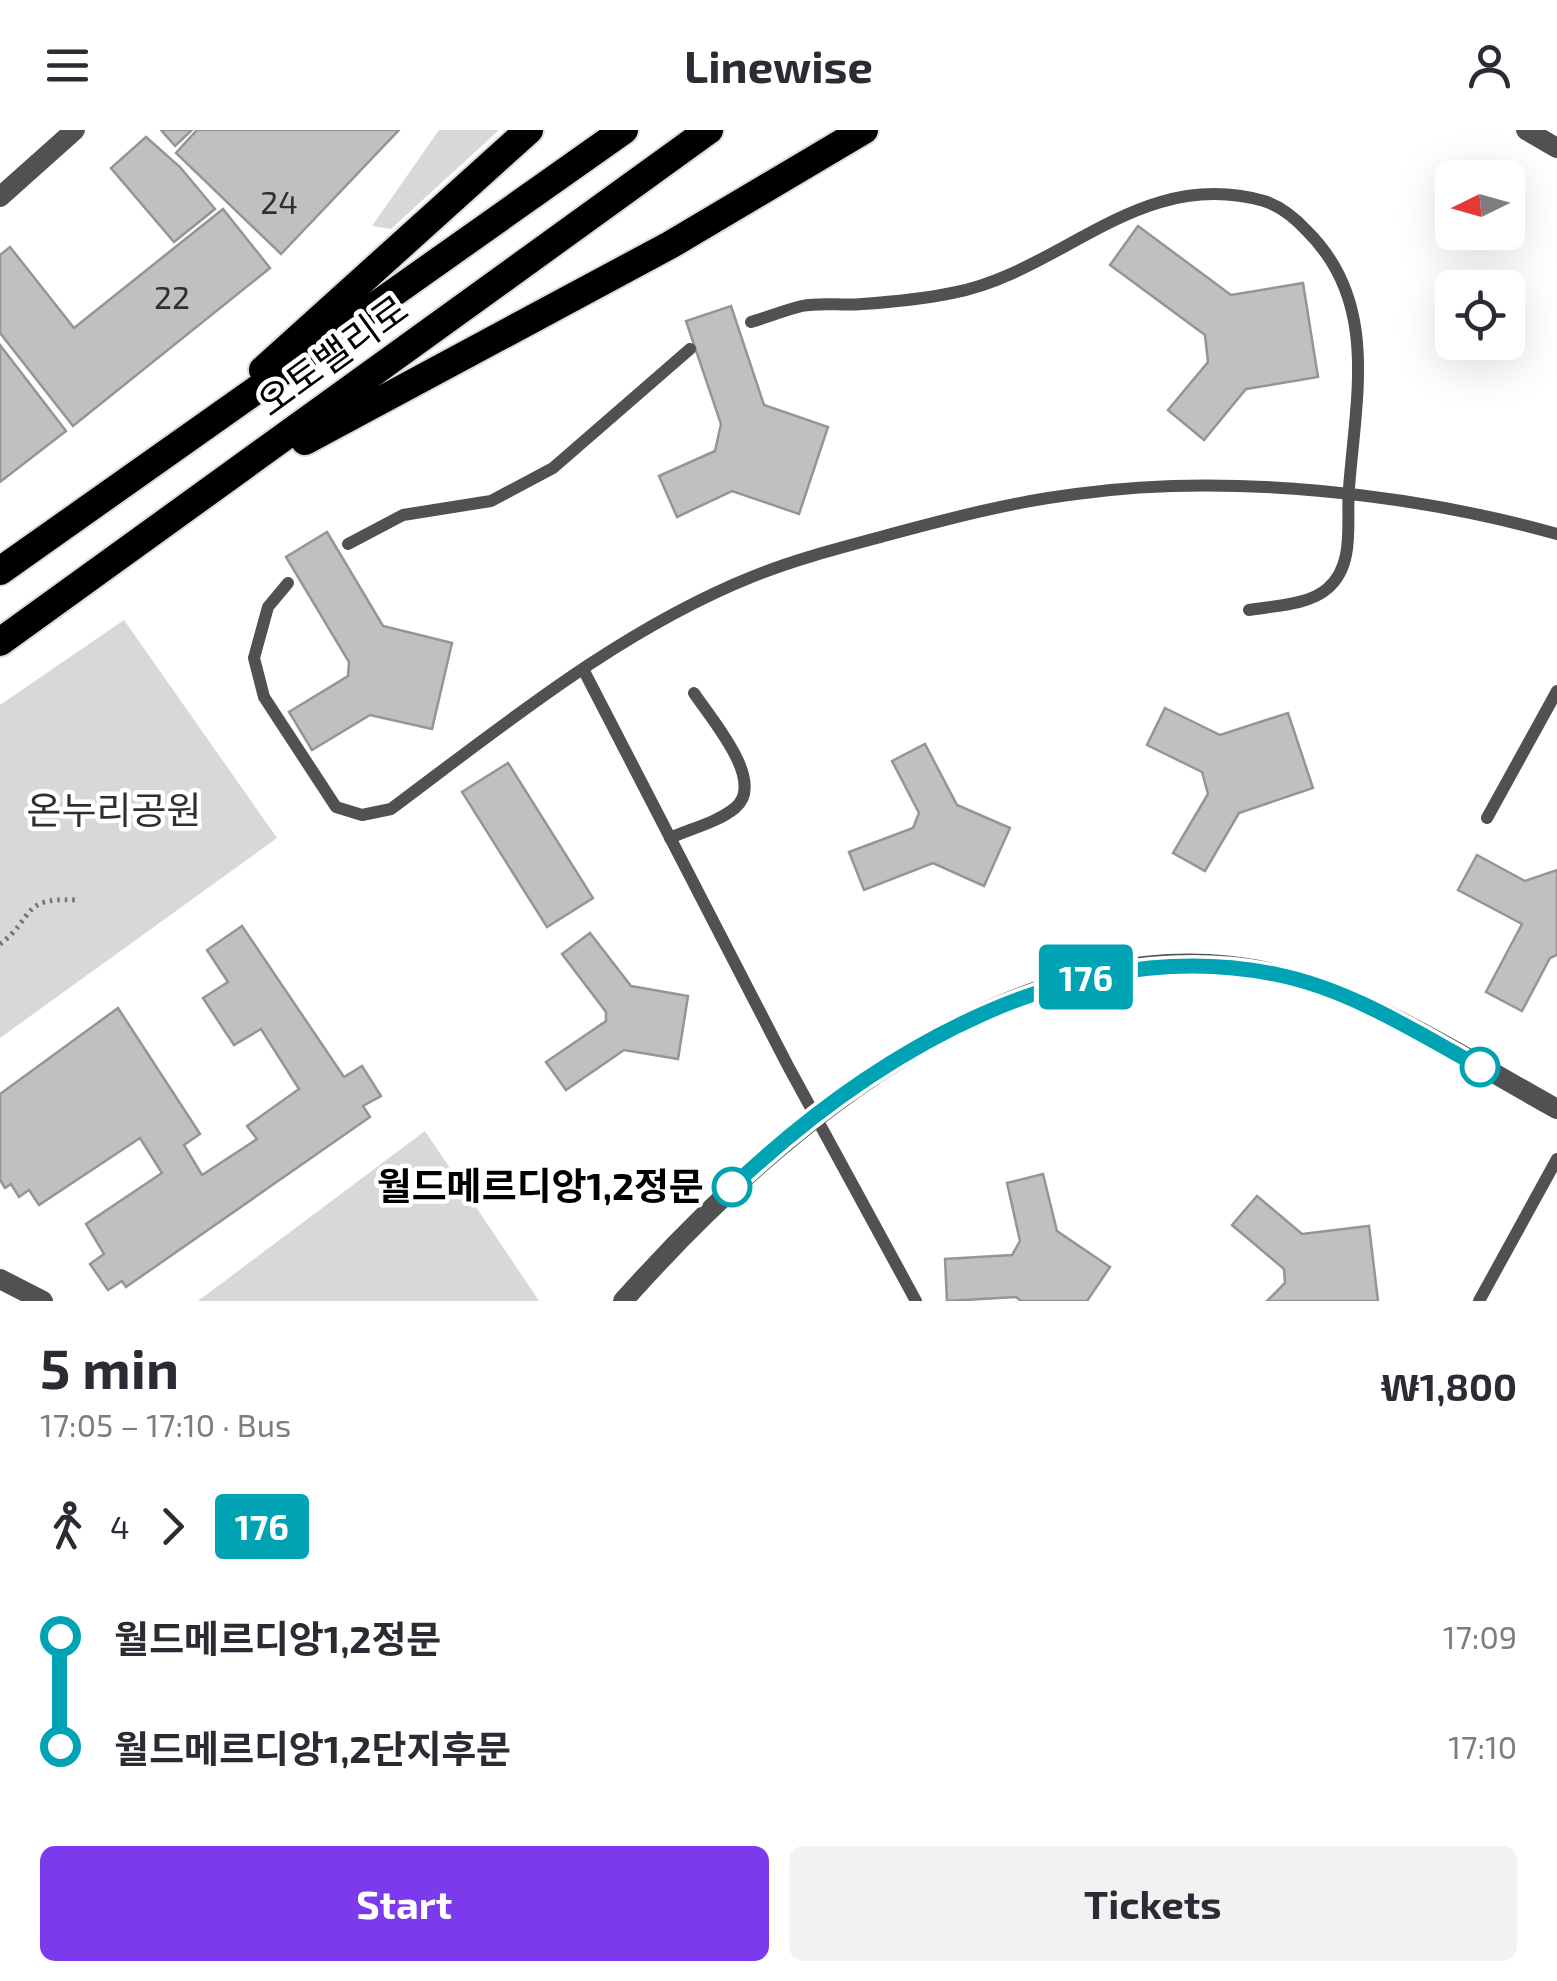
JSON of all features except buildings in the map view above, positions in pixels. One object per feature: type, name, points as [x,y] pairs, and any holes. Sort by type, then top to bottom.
[{"type":"highway","points":[[194,435],[315,320],[530,130]]},
{"type":"highway","name":"오토밸리로","points":[[0,571],[624,130]]},
{"type":"highway","name":"오토밸리로","points":[[0,642],[224,484],[709,130]]},
{"type":"highway","points":[[224,484],[654,254],[864,130]]},
{"type":"street","points":[[0,198],[75,130]]},
{"type":"street","points":[[1526,130],[1557,148]]},
{"type":"street","points":[[622,1301],[682,1234],[758,1163],[815,1117],[902,1059],[1008,1002],[1079,978],[1176,967],[1227,966],[1264,972],[1343,995],[1557,1109]]},
{"type":"street","points":[[0,1280],[43,1301]]},
{"type":"lane","points":[[752,322],[804,305],[861,304],[955,293],[1006,275],[1144,204],[1225,196],[1266,202],[1296,220],[1324,247],[1345,280],[1356,318],[1357,381],[1348,536],[1342,568],[1328,589],[1302,600],[1249,610]]},
{"type":"lane","points":[[348,544],[402,515],[491,501],[553,468],[690,350]]},
{"type":"lane","points":[[288,583],[268,607],[254,658],[264,697],[336,807],[362,816],[391,808],[583,669],[680,612],[752,576],[971,512],[1077,493],[1150,487],[1348,496],[1516,522],[1557,534]]},
{"type":"lane","points":[[583,669],[815,1117],[916,1301]]},
{"type":"lane","points":[[1486,818],[1557,690]]},
{"type":"lane","points":[[670,838],[734,810],[745,796],[746,774],[694,693]]},
{"type":"lane","points":[[1480,1301],[1557,1159]]},
{"type":"path","points":[[0,944],[11,936],[23,913],[44,898],[75,900]]},
{"type":"green space","points":[[439,130],[499,130],[391,229],[372,226]]},
{"type":"green space","name":"온누리공원","points":[[124,620],[277,838],[0,1038],[0,705]]},
{"type":"green space","points":[[425,1131],[539,1301],[198,1301]]},
{"type":"bus line","name":"176","points":[[732,1187],[815,1117],[902,1059],[1008,1002],[1079,978],[1159,967],[1227,966],[1282,976],[1343,995],[1480,1067]]},
{"type":"place","name":"월드메르디앙1,2정문","points":[[732,1187]]}]
